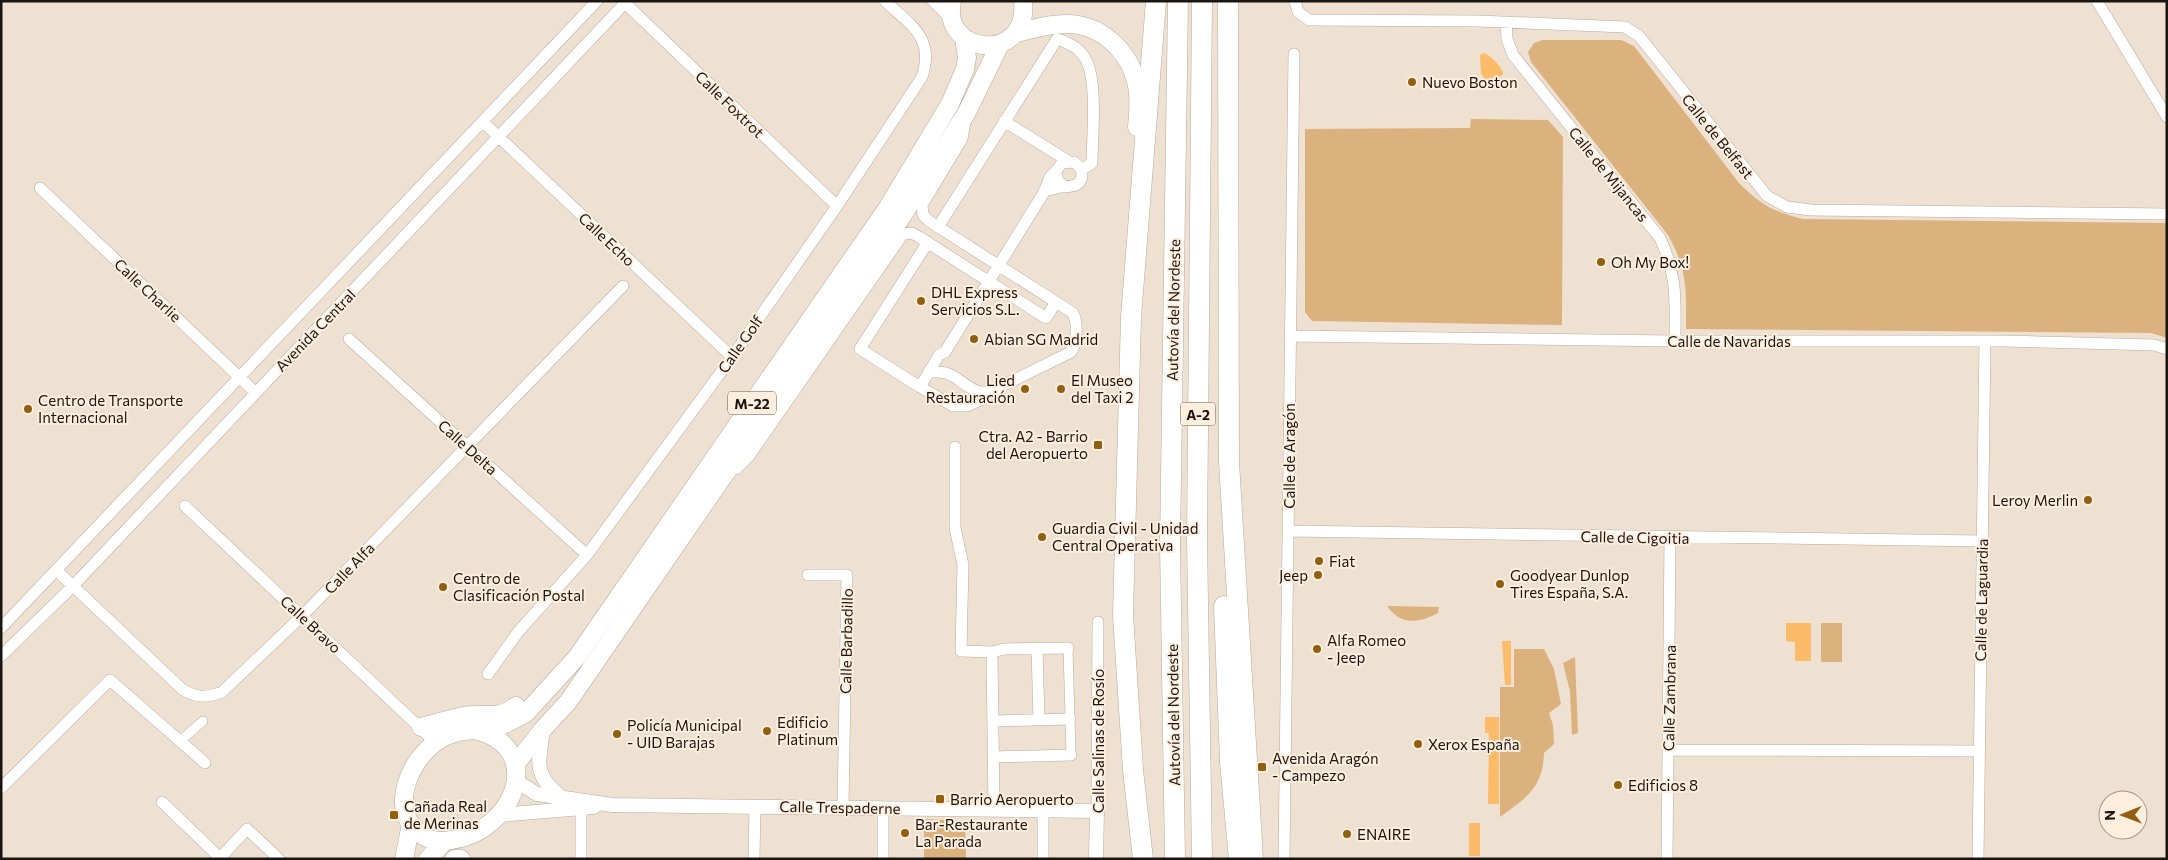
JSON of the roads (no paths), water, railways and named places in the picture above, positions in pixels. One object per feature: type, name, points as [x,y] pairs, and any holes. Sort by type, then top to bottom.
[{"type":"highway","points":[[1143,859],[1133,770],[1124,615],[1128,394],[1136,258],[1156,1]]},
{"type":"highway","points":[[1168,1],[1168,74],[1176,99]]},
{"type":"highway","name":"Autovía del Nordeste","points":[[1175,859],[1170,545],[1178,1]]},
{"type":"highway","name":"Autovía del Nordeste","points":[[1202,1],[1196,538],[1202,859]]},
{"type":"highway","points":[[1228,3],[1223,106],[1224,599],[1230,762],[1239,859]]},
{"type":"highway","points":[[1228,3],[1229,462],[1253,859]]},
{"type":"highway","points":[[1201,828],[1206,859]]},
{"type":"main road","points":[[952,1],[952,20],[957,30],[964,38],[975,44],[988,46],[1000,44],[1016,33],[1022,23],[1023,1]]},
{"type":"main road","points":[[1016,33],[1071,24],[1091,29],[1109,38],[1123,53],[1134,72],[1138,93],[1136,258]]},
{"type":"main road","name":"M-22","points":[[488,733],[526,713],[577,657],[888,207],[950,104],[965,69],[967,58],[964,38]]},
{"type":"main road","name":"M-22","points":[[515,773],[543,729],[568,702],[903,215],[967,112],[1000,44]]},
{"type":"main road","points":[[421,727],[465,715],[496,716],[509,712],[577,657]]},
{"type":"main road","points":[[428,859],[452,840],[486,828],[500,815],[511,798],[515,773],[505,745],[488,733],[475,730],[457,731],[435,742],[420,756],[407,781],[404,795],[406,812],[411,824],[422,835],[434,840],[452,840]]},
{"type":"main road","points":[[404,859],[411,824]]},
{"type":"main road","points":[[454,859],[461,859]]},
{"type":"street","name":"Avenida Central","points":[[1,628],[597,1]]},
{"type":"street","name":"Calle Golf","points":[[488,674],[518,632],[587,555],[732,357],[837,206],[922,77],[927,62],[926,47],[919,34],[885,1]]},
{"type":"street","points":[[933,1],[952,20]]},
{"type":"street","points":[[2097,1],[2167,117]]},
{"type":"street","name":"Avenida Central","points":[[1,656],[72,587],[625,2]]},
{"type":"street","name":"Calle Foxtrot","points":[[625,2],[837,206]]},
{"type":"street","name":"Calle de Belfast","points":[[1295,4],[1303,17],[1315,20],[1506,22],[1625,27],[1638,36],[1767,196],[1787,206],[1811,210],[2167,214]]},
{"type":"street","name":"Calle de Mijancas","points":[[1506,22],[1507,39],[1513,55],[1660,238],[1670,260],[1676,286],[1676,341]]},
{"type":"street","points":[[938,227],[1056,39],[1078,49],[1085,56],[1093,79],[1092,163],[1082,170]]},
{"type":"street","name":"Calle de Aragón","points":[[1284,859],[1294,54]]},
{"type":"street","points":[[929,371],[946,373],[972,390],[987,392],[1070,352],[1074,347],[1075,317],[1056,302],[938,227],[923,215],[922,205],[962,139],[967,112]]},
{"type":"street","points":[[1004,121],[1068,161],[1074,162],[1082,170],[1082,176],[1076,186],[1044,191]]},
{"type":"street","name":"Calle Echo","points":[[483,122],[732,357]]},
{"type":"street","points":[[946,373],[944,367],[945,352],[1044,191],[1050,177],[1062,163],[1068,161]]},
{"type":"street","points":[[1056,172],[1058,181],[1065,187]]},
{"type":"street","name":"Calle Charlie","points":[[40,188],[256,393]]},
{"type":"street","points":[[717,487],[749,456],[903,234],[912,233],[928,242],[1046,318],[1056,302]]},
{"type":"street","points":[[928,242],[860,349],[954,406],[966,406],[983,399],[994,390]]},
{"type":"street","name":"Calle Alfa","points":[[57,571],[182,689],[201,697],[209,697],[222,692],[302,616],[623,286]]},
{"type":"street","name":"Calle de Navaridas","points":[[1290,336],[2154,344],[2167,349]]},
{"type":"street","name":"Calle Delta","points":[[349,339],[587,555]]},
{"type":"street","name":"Calle de Laguardia","points":[[1978,859],[1985,342]]},
{"type":"street","points":[[920,387],[939,355],[945,352]]},
{"type":"street","points":[[955,448],[955,528],[963,565],[961,651],[992,652],[1004,649],[1068,648],[1071,755],[993,757]]},
{"type":"street","name":"Calle Bravo","points":[[185,506],[435,742]]},
{"type":"street","name":"Calle de Cigoitia","points":[[1288,531],[1982,541]]},
{"type":"street","name":"Calle Zambrana","points":[[1667,859],[1670,537]]},
{"type":"street","name":"Calle Barbadillo","points":[[808,575],[847,576],[843,807]]},
{"type":"street","name":"Calle Salinas de Rosío","points":[[1096,859],[1098,622]]},
{"type":"street","points":[[1037,648],[1039,720]]},
{"type":"street","points":[[992,652],[994,809]]},
{"type":"street","points":[[1,788],[110,680],[205,763]]},
{"type":"street","points":[[993,721],[1070,719]]},
{"type":"street","points":[[180,741],[203,721]]},
{"type":"street","points":[[543,729],[538,765],[543,780],[561,797]]},
{"type":"street","points":[[1668,750],[1979,751]]},
{"type":"street","name":"Calle Trespaderne","points":[[515,773],[537,794],[612,804],[1097,811]]},
{"type":"street","points":[[162,802],[220,858],[247,829],[279,859]]},
{"type":"street","name":"Calle Trespaderne","points":[[500,815],[581,809],[612,804]]},
{"type":"street","points":[[754,806],[754,859]]},
{"type":"street","points":[[883,808],[883,859]]},
{"type":"street","points":[[580,859],[581,809]]},
{"type":"street","points":[[1043,810],[1043,859]]},
{"type":"street","points":[[452,840],[467,859]]},
{"type":"place","name":"Nuevo Boston","points":[[1412,82]]},
{"type":"place","name":"Oh My Box!","points":[[1601,262]]},
{"type":"place","name":"DHL Express Servicios S.L.","points":[[921,301]]},
{"type":"place","name":"Abian SG Madrid","points":[[974,339]]},
{"type":"place","name":"Lied Restauración","points":[[1025,389]]},
{"type":"place","name":"El Museo del Taxi 2","points":[[1061,389]]},
{"type":"place","name":"Centro de Transporte Internacional","points":[[28,409]]},
{"type":"place","name":"Ctra. A2 - Barrio del Aeropuerto","points":[[1098,445]]},
{"type":"place","name":"Leroy Merlin","points":[[2088,500]]},
{"type":"place","name":"Guardia Civil - Unidad Central Operativa","points":[[1042,537]]},
{"type":"place","name":"Fiat","points":[[1319,561]]},
{"type":"place","name":"Jeep","points":[[1318,575]]},
{"type":"place","name":"Goodyear Dunlop Tires España, S.A.","points":[[1500,584]]},
{"type":"place","name":"Centro de Clasificación Postal","points":[[443,587]]},
{"type":"place","name":"Alfa Romeo - Jeep","points":[[1317,649]]},
{"type":"place","name":"Edificio Platinum","points":[[767,731]]},
{"type":"place","name":"Policía Municipal - UID Barajas","points":[[617,734]]},
{"type":"place","name":"Xerox España","points":[[1418,744]]},
{"type":"place","name":"Avenida Aragón - Campezo","points":[[1262,767]]},
{"type":"place","name":"Edificios 8","points":[[1618,785]]},
{"type":"place","name":"Barrio Aeropuerto","points":[[940,799]]},
{"type":"place","name":"Cañada Real de Merinas","points":[[394,815]]},
{"type":"place","name":"Bar-Restaurante La Parada","points":[[905,833]]},
{"type":"place","name":"ENAIRE","points":[[1347,834]]}]
